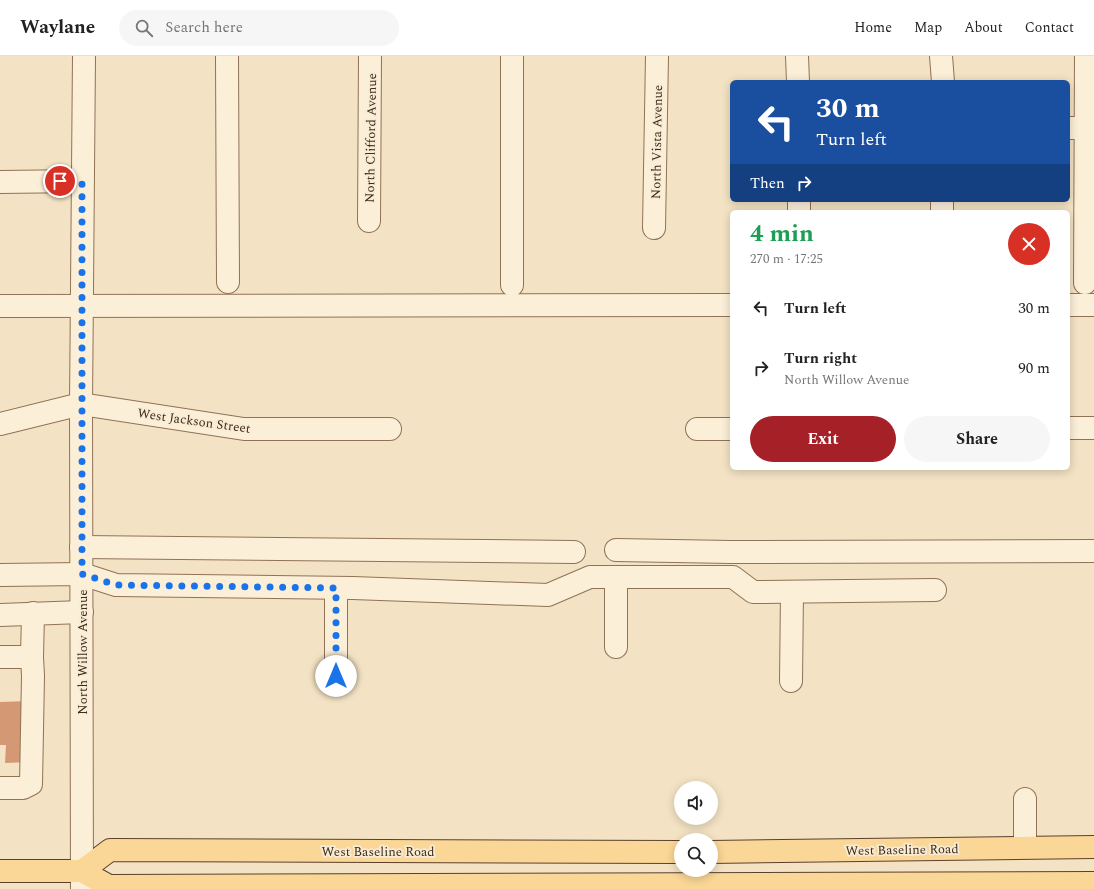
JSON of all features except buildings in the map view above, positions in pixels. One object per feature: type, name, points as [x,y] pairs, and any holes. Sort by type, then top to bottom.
[{"type":"main road","name":"West Baseline Road","points":[[718,852],[1094,847]]},
{"type":"main road","name":"West Baseline Road","points":[[82,880],[110,850],[674,852]]},
{"type":"main road","points":[[0,871],[82,880],[109,886],[781,887],[1094,883]]},
{"type":"street","name":"North Willow Avenue","points":[[82,880],[81,404],[84,56]]},
{"type":"street","points":[[227,56],[228,282]]},
{"type":"street","name":"North Clifford Avenue","points":[[369,221],[370,56]]},
{"type":"street","points":[[512,56],[512,285]]},
{"type":"street","name":"North Vista Avenue","points":[[654,228],[657,56]]},
{"type":"street","points":[[797,56],[798,80]]},
{"type":"street","points":[[941,56],[943,80]]},
{"type":"street","points":[[1085,283],[1083,128],[1086,56]]},
{"type":"street","points":[[0,182],[82,181]]},
{"type":"street","points":[[0,306],[730,305]]},
{"type":"street","points":[[1070,305],[1094,305]]},
{"type":"street","name":"West Jackson Street","points":[[0,424],[81,404],[244,429],[390,429]]},
{"type":"street","points":[[1070,428],[1094,428]]},
{"type":"street","points":[[697,429],[730,429]]},
{"type":"street","points":[[81,547],[574,552]]},
{"type":"street","points":[[616,550],[731,552],[1094,550]]},
{"type":"street","points":[[0,574],[82,574],[116,585],[336,588],[548,594],[590,577],[733,577],[753,592],[935,590]]},
{"type":"street","points":[[616,577],[616,647]]},
{"type":"street","points":[[336,588],[336,676]]},
{"type":"street","points":[[791,681],[792,592]]},
{"type":"street","points":[[0,614],[82,612]]},
{"type":"street","points":[[0,788],[23,788],[31,784],[33,614]]},
{"type":"street","points":[[0,657],[32,657]]},
{"type":"street","points":[[1025,799],[1025,847]]},
{"type":"route","points":[[60,181],[82,181],[82,574],[116,585],[336,588],[336,676]]}]
